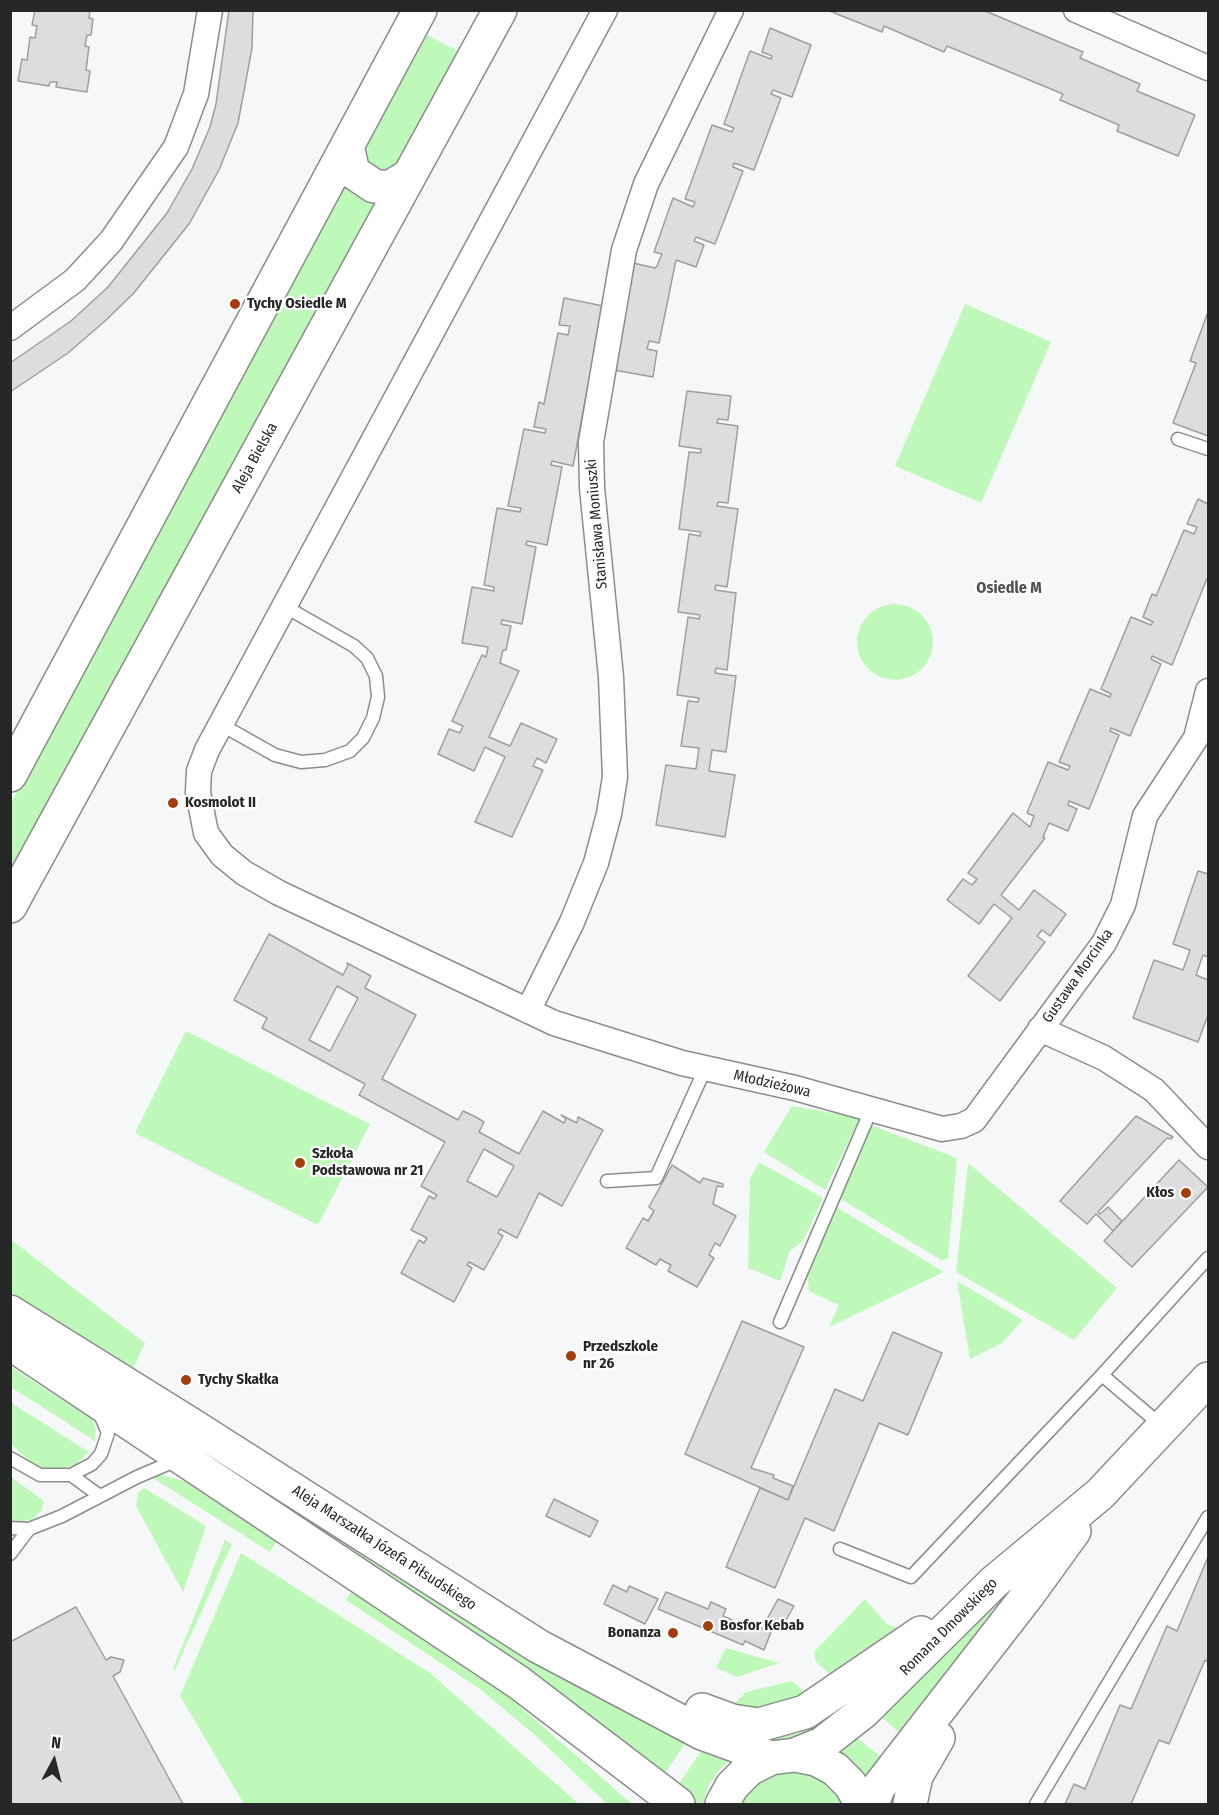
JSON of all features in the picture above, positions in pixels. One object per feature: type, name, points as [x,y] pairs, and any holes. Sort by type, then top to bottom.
[{"type":"main road","points":[[15,761],[420,10]]},
{"type":"main road","name":"Aleja Bielska","points":[[10,906],[500,10]]},
{"type":"main road","points":[[347,146],[353,172],[374,186],[389,188],[409,176]]},
{"type":"main road","name":"Aleja Marszałka Józefa Piłsudskiego","points":[[10,1312],[538,1646],[702,1733],[783,1757],[816,1760],[835,1769],[850,1784],[862,1804]]},
{"type":"main road","points":[[10,1343],[518,1682],[678,1804]]},
{"type":"main road","name":"Romana Dmowskiego","points":[[722,1804],[732,1786],[749,1769],[822,1744],[863,1712],[994,1582],[1100,1494],[1209,1378]]},
{"type":"main road","name":"Romana Dmowskiego","points":[[872,1804],[878,1788],[1027,1596],[1100,1494]]},
{"type":"main road","points":[[538,1646],[715,1715],[745,1724],[759,1725],[805,1712],[994,1582]]},
{"type":"main road","points":[[910,1804],[916,1776],[923,1763],[1027,1596]]},
{"type":"main road","points":[[518,1682],[646,1804]]},
{"type":"street","points":[[10,328],[75,280],[111,241],[176,147],[196,94],[210,10]]},
{"type":"street","points":[[220,724],[605,10]]},
{"type":"street","name":"Stanisława Moniuszki","points":[[528,1011],[572,922],[596,863],[609,814],[615,777],[611,676],[592,488],[591,442],[624,250],[646,184],[731,10]]},
{"type":"street","points":[[1077,10],[1209,68]]},
{"type":"street","name":"Gustawa Morcinka","points":[[1040,1029],[1104,943],[1123,905],[1145,816],[1196,738],[1209,691]]},
{"type":"street","name":"Młodzieżowa","points":[[220,724],[199,771],[198,792],[206,833],[222,855],[244,873],[279,893],[528,1011],[636,1051],[705,1069],[795,1088],[942,1128],[961,1126],[974,1120],[1040,1029]]},
{"type":"street","points":[[1040,1029],[1104,1058],[1154,1090],[1209,1147]]},
{"type":"lane","points":[[1178,439],[1209,449]]},
{"type":"lane","points":[[220,724],[275,755],[302,762],[325,760],[350,751],[363,738],[373,718],[378,697],[376,676],[367,658],[354,646],[284,606]]},
{"type":"lane","points":[[607,1180],[656,1178],[705,1069]]},
{"type":"lane","points":[[780,1322],[871,1110]]},
{"type":"lane","points":[[840,1549],[911,1577],[1209,1258]]},
{"type":"lane","points":[[1102,1375],[1164,1427]]},
{"type":"lane","points":[[10,1458],[40,1475],[71,1475],[96,1459],[108,1433],[92,1397]]},
{"type":"lane","points":[[10,1528],[29,1529],[62,1516],[183,1457]]},
{"type":"lane","points":[[71,1475],[100,1496]]},
{"type":"lane","points":[[1036,1804],[1209,1517]]},
{"type":"lane","points":[[10,1554],[29,1529]]},
{"type":"green space","points":[[427,35],[462,53],[400,165],[386,172],[379,171],[368,163],[366,148]]},
{"type":"green space","points":[[346,184],[377,200],[11,873],[11,803]]},
{"type":"green space","points":[[965,304],[1051,342],[981,503],[895,466]]},
{"type":"green space","points":[[895,604],[909,607],[922,615],[930,628],[933,642],[930,656],[922,669],[909,677],[895,680],[881,677],[868,669],[860,656],[857,642],[860,628],[868,615],[881,607]]},
{"type":"green space","points":[[186,1031],[370,1124],[318,1225],[135,1133]]},
{"type":"green space","points":[[792,1106],[860,1118],[825,1190],[764,1152]]},
{"type":"green space","points":[[871,1125],[957,1158],[948,1259],[941,1260],[839,1198]]},
{"type":"green space","points":[[759,1162],[823,1198],[803,1241],[790,1251],[780,1281],[748,1268],[750,1179]]},
{"type":"green space","points":[[968,1163],[1117,1288],[1074,1340],[956,1272]]},
{"type":"green space","points":[[835,1206],[944,1272],[829,1327],[839,1305],[809,1291],[807,1273]]},
{"type":"green space","points":[[10,1239],[145,1343],[133,1369],[11,1292]]},
{"type":"green space","points":[[957,1281],[1023,1320],[1002,1343],[970,1359]]},
{"type":"green space","points":[[10,1326],[691,1735],[661,1779],[490,1642],[11,1333]]},
{"type":"green space","points":[[11,1367],[92,1419],[96,1430],[95,1441],[11,1387]]},
{"type":"green space","points":[[10,1402],[89,1452],[76,1464],[54,1471],[35,1466],[11,1444]]},
{"type":"green space","points":[[160,1475],[185,1481],[277,1540],[270,1552],[153,1478]]},
{"type":"green space","points":[[11,1477],[44,1501],[42,1510],[33,1519],[19,1522],[11,1520]]},
{"type":"green space","points":[[144,1488],[206,1526],[183,1592],[136,1506],[138,1493]]},
{"type":"green space","points":[[225,1540],[232,1544],[175,1670],[173,1669]]},
{"type":"green space","points":[[241,1553],[430,1673],[579,1804],[244,1804],[180,1696]]},
{"type":"green space","points":[[354,1588],[480,1672],[632,1804],[607,1804],[536,1736],[480,1689],[346,1600]]},
{"type":"green space","points":[[1002,1597],[1005,1599],[904,1736],[875,1712]]},
{"type":"green space","points":[[865,1599],[888,1625],[909,1630],[838,1681],[816,1662],[814,1652]]},
{"type":"green space","points":[[726,1648],[779,1663],[737,1677],[716,1668]]},
{"type":"green space","points":[[792,1681],[812,1698],[758,1710],[732,1706],[746,1692]]},
{"type":"green space","points":[[826,1711],[838,1721],[804,1739],[762,1741]]},
{"type":"green space","points":[[852,1734],[885,1760],[869,1784],[849,1759],[832,1749]]},
{"type":"green space","points":[[707,1742],[734,1757],[721,1768],[708,1786],[703,1804],[693,1804],[675,1790]]},
{"type":"green space","points":[[796,1769],[829,1781],[847,1804],[741,1804],[759,1781],[776,1772]]},
{"type":"building","points":[[35,10],[90,10],[89,18],[93,19],[91,35],[87,35],[85,46],[89,47],[86,70],[90,71],[87,92],[56,87],[57,82],[50,82],[49,86],[18,81],[22,59],[27,60],[30,37],[35,38],[37,26],[32,25]]},
{"type":"building","points":[[229,10],[253,10],[252,48],[238,123],[219,170],[189,224],[133,294],[105,321],[68,353],[10,392],[10,363],[71,321],[108,287],[167,213],[192,169],[210,127],[216,104]]},
{"type":"building","points":[[827,10],[983,10],[1083,52],[1080,58],[1140,84],[1137,91],[1195,115],[1178,156],[1117,131],[1119,125],[1060,100],[1063,94],[947,46],[944,52],[884,26],[882,32]]},
{"type":"building","points":[[770,28],[811,45],[792,97],[773,90],[771,94],[781,98],[754,170],[734,163],[733,167],[743,171],[715,244],[696,237],[694,241],[704,245],[696,267],[676,260],[659,343],[649,341],[647,349],[657,351],[653,377],[614,370],[633,263],[655,268],[657,266],[662,254],[654,252],[673,198],[693,207],[695,202],[685,199],[712,125],[732,132],[734,128],[724,124],[750,51],[771,59],[772,56],[762,52]]},
{"type":"building","points":[[564,298],[603,306],[573,466],[552,461],[551,465],[562,467],[547,545],[527,541],[526,545],[536,547],[522,624],[502,620],[501,624],[511,626],[506,650],[503,650],[500,663],[519,671],[489,737],[510,746],[521,723],[557,739],[546,763],[537,758],[533,766],[543,770],[512,837],[475,822],[505,757],[485,747],[474,771],[438,754],[449,729],[460,733],[463,726],[452,721],[482,655],[486,657],[488,647],[462,643],[472,587],[494,591],[494,587],[484,585],[497,508],[520,512],[521,508],[508,506],[524,429],[545,433],[546,429],[534,427],[539,402],[544,404],[558,333],[568,335],[570,326],[559,325]]},
{"type":"building","points":[[1208,312],[1208,436],[1173,423],[1196,363],[1190,361]]},
{"type":"building","points":[[687,391],[731,396],[728,420],[718,419],[717,423],[738,426],[728,503],[718,502],[717,506],[738,509],[727,587],[716,585],[715,590],[736,593],[727,670],[716,668],[715,673],[736,676],[726,752],[712,750],[709,771],[735,775],[725,837],[656,825],[666,765],[696,769],[699,748],[681,746],[688,701],[698,702],[699,698],[677,695],[688,617],[699,619],[700,615],[678,612],[689,534],[700,536],[701,532],[679,529],[689,452],[701,453],[701,449],[679,446]]},
{"type":"building","points":[[1198,499],[1208,504],[1208,576],[1172,665],[1152,656],[1151,659],[1161,664],[1130,736],[1111,728],[1110,731],[1119,735],[1089,809],[1069,801],[1068,805],[1077,809],[1068,831],[1049,823],[1043,837],[1045,838],[1001,895],[1019,910],[1034,890],[1066,914],[1050,936],[1042,930],[1037,936],[1045,942],[1000,1001],[968,976],[1012,918],[994,904],[979,924],[947,900],[963,879],[972,885],[977,879],[968,873],[1013,813],[1030,827],[1034,816],[1027,813],[1048,762],[1068,770],[1070,766],[1059,762],[1090,689],[1110,697],[1111,694],[1101,689],[1131,617],[1151,625],[1153,622],[1143,617],[1152,594],[1156,596],[1184,530],[1194,534],[1197,527],[1187,524]]},
{"type":"building","points":[[1198,871],[1208,874],[1208,957],[1203,955],[1196,975],[1208,980],[1208,1015],[1198,1042],[1133,1018],[1154,960],[1183,970],[1190,950],[1173,944]]},
{"type":"building","points":[[269,934],[343,975],[347,963],[371,976],[365,988],[416,1015],[382,1079],[458,1120],[463,1111],[474,1116],[484,1122],[479,1132],[519,1154],[543,1111],[564,1123],[566,1119],[561,1115],[577,1123],[578,1117],[603,1130],[562,1206],[539,1193],[517,1238],[500,1229],[498,1233],[503,1236],[484,1270],[469,1262],[467,1265],[472,1268],[454,1302],[401,1273],[419,1240],[424,1243],[427,1238],[411,1230],[429,1196],[434,1199],[437,1195],[421,1186],[445,1142],[359,1095],[365,1084],[262,1028],[267,1018],[234,1000]],"holes":[[[337,986],[358,998],[330,1051],[309,1040]],[[484,1149],[514,1166],[497,1197],[467,1181]]]},
{"type":"building","points":[[1136,1116],[1173,1137],[1167,1138],[1098,1212],[1100,1214],[1108,1207],[1122,1221],[1113,1231],[1096,1214],[1087,1224],[1060,1201]]},
{"type":"building","points":[[1179,1160],[1208,1187],[1132,1267],[1104,1241]]},
{"type":"building","points":[[672,1165],[700,1183],[703,1178],[723,1184],[723,1187],[717,1186],[713,1204],[736,1216],[720,1246],[715,1243],[709,1255],[714,1258],[697,1287],[668,1271],[671,1265],[660,1259],[656,1265],[626,1248],[643,1218],[648,1221],[654,1211],[649,1207]]},
{"type":"building","points":[[742,1321],[804,1347],[751,1468],[774,1475],[773,1478],[793,1486],[788,1500],[685,1454]]},
{"type":"building","points":[[893,1332],[942,1353],[908,1435],[879,1423],[834,1531],[805,1518],[775,1588],[726,1567],[760,1488],[788,1500],[835,1389],[863,1401]]},
{"type":"building","points":[[554,1499],[598,1521],[590,1537],[546,1516]]},
{"type":"building","points":[[1208,1557],[1208,1662],[1205,1660],[1169,1744],[1159,1740],[1131,1804],[1065,1804],[1074,1784],[1085,1789],[1120,1705],[1131,1709],[1167,1626],[1177,1631]]},
{"type":"building","points":[[613,1585],[627,1592],[629,1586],[658,1599],[645,1624],[604,1604]]},
{"type":"building","points":[[666,1592],[708,1609],[711,1602],[726,1609],[723,1616],[751,1628],[752,1624],[771,1632],[764,1650],[745,1641],[743,1645],[658,1609]]},
{"type":"building","points":[[778,1599],[794,1606],[782,1627],[766,1621]]},
{"type":"building","points":[[76,1607],[106,1660],[111,1657],[124,1660],[120,1672],[113,1676],[183,1804],[10,1804],[10,1642]]},
{"type":"place","name":"Tychy Osiedle M","points":[[235,304]]},
{"type":"place","name":"Kosmolot II","points":[[173,803]]},
{"type":"place","name":"Szkoła Podstawowa nr 21","points":[[300,1163]]},
{"type":"place","name":"Kłos","points":[[1186,1193]]},
{"type":"place","name":"Przedszkole nr 26","points":[[571,1356]]},
{"type":"place","name":"Tychy Skałka","points":[[186,1380]]},
{"type":"place","name":"Bosfor Kebab","points":[[708,1626]]},
{"type":"place","name":"Bonanza","points":[[673,1633]]},
{"type":"district","name":"Osiedle M","points":[[1009,589]]}]
